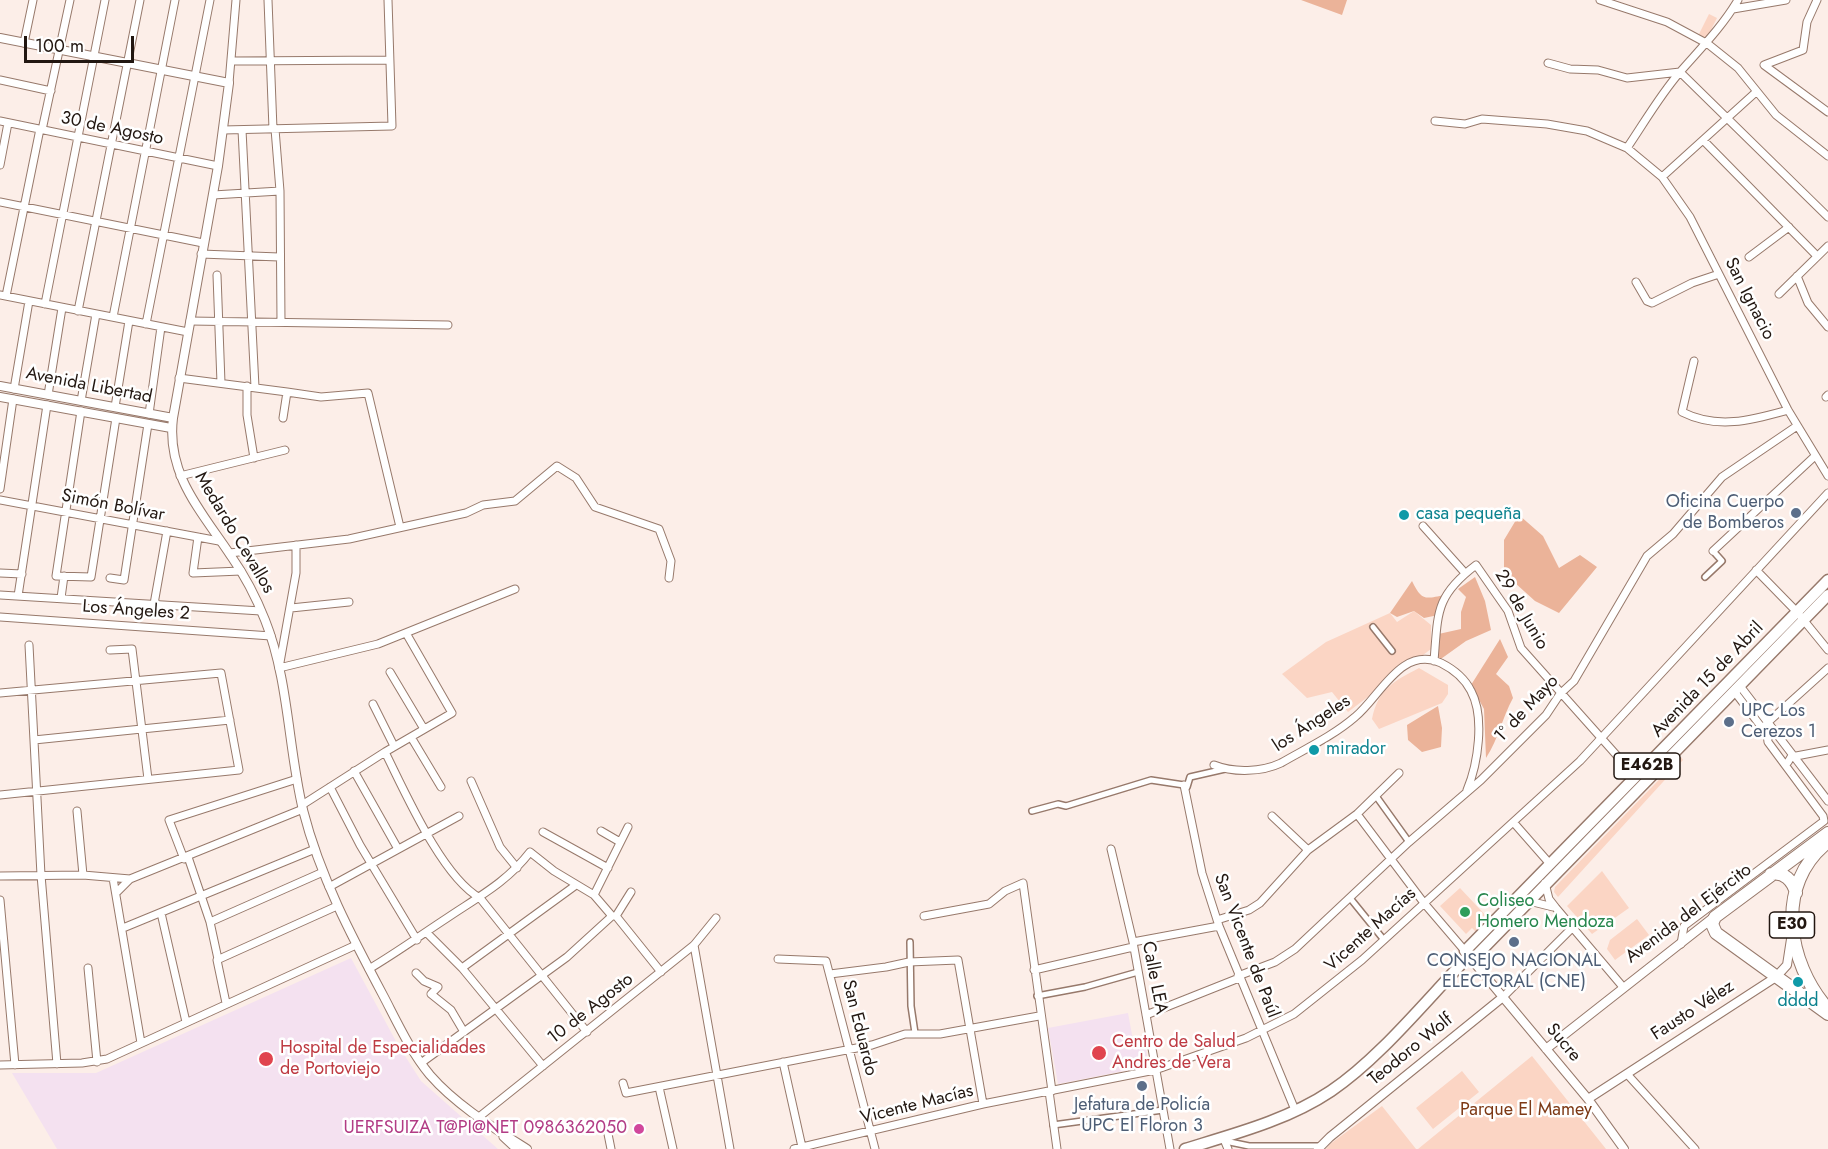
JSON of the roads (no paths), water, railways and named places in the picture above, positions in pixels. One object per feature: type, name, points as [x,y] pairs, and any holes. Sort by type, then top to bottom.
[{"type":"highway","name":"Avenida del Ejército","points":[[1714,917],[1828,833]]},
{"type":"highway","name":"E30","points":[[1828,842],[1809,861],[1796,893],[1792,933],[1803,973],[1828,1009]]},
{"type":"highway","points":[[1772,874],[1780,874],[1788,878],[1796,893]]},
{"type":"highway","points":[[1714,917],[1712,927],[1716,933],[1828,1014]]},
{"type":"main road","name":"Avenida 15 de Abril","points":[[1185,1149],[1224,1139],[1295,1110],[1348,1080],[1469,956],[1545,885],[1737,688],[1828,580]]},
{"type":"main road","name":"Avenida 15 de Abril","points":[[1469,956],[1509,905],[1636,777],[1800,616],[1828,596]]},
{"type":"street","points":[[24,43],[33,0]]},
{"type":"street","points":[[70,0],[25,207],[3,296],[188,332]]},
{"type":"street","points":[[45,304],[105,0]]},
{"type":"street","points":[[78,311],[140,0]]},
{"type":"street","points":[[113,318],[174,0]]},
{"type":"street","points":[[146,324],[210,0]]},
{"type":"street","points":[[227,0],[236,1]]},
{"type":"street","points":[[268,0],[274,129],[280,191],[281,322]]},
{"type":"street","points":[[223,130],[392,126],[388,0]]},
{"type":"street","points":[[1600,0],[1667,22],[1707,44],[1738,68],[1783,122],[1828,156]]},
{"type":"street","points":[[1627,148],[1680,72],[1707,44],[1738,0]]},
{"type":"street","points":[[1733,9],[1786,0]]},
{"type":"street","points":[[1816,0],[1807,22],[1803,50],[1764,65],[1828,112]]},
{"type":"street","name":"Medardo Cevallos","points":[[236,1],[229,83],[218,166],[172,423],[173,455],[180,476],[194,504],[241,571],[271,636],[279,668],[303,807],[323,872],[356,945],[421,1063],[442,1087],[481,1118],[527,1149]]},
{"type":"street","points":[[0,38],[229,83]]},
{"type":"street","points":[[231,62],[389,60]]},
{"type":"street","points":[[1548,63],[1570,69],[1598,70],[1633,78],[1680,72]]},
{"type":"street","points":[[1680,72],[1828,217]]},
{"type":"street","points":[[0,80],[51,91]]},
{"type":"street","points":[[1662,177],[1756,92]]},
{"type":"street","name":"San Ignacio","points":[[1435,121],[1465,124],[1482,119],[1546,124],[1604,136],[1627,148],[1662,177],[1690,217],[1788,410],[1828,476]]},
{"type":"street","name":"30 de Agosto","points":[[0,121],[218,166]]},
{"type":"street","points":[[0,164],[8,123]]},
{"type":"street","points":[[242,130],[251,386],[248,423],[254,458]]},
{"type":"street","points":[[1703,140],[1817,256]]},
{"type":"street","points":[[213,195],[246,195],[280,191]]},
{"type":"street","points":[[0,202],[203,243]]},
{"type":"street","points":[[1749,257],[1789,227]]},
{"type":"street","points":[[1779,294],[1828,246]]},
{"type":"street","points":[[201,254],[279,257]]},
{"type":"street","points":[[1636,282],[1647,301],[1652,303],[1692,283],[1719,274]]},
{"type":"street","points":[[217,275],[221,383]]},
{"type":"street","points":[[1797,276],[1808,303],[1828,327]]},
{"type":"street","points":[[14,389],[29,301]]},
{"type":"street","points":[[48,395],[62,308]]},
{"type":"street","points":[[81,401],[96,314]]},
{"type":"street","points":[[115,407],[129,321]]},
{"type":"street","points":[[190,321],[448,325]]},
{"type":"street","points":[[110,578],[124,580],[161,327]]},
{"type":"street","points":[[1694,362],[1683,412],[1703,421],[1724,423],[1746,421],[1788,410]]},
{"type":"street","points":[[180,378],[321,397],[368,393],[400,527]]},
{"type":"street","name":"Avenida Libertad","points":[[0,386],[115,407],[149,419]]},
{"type":"street","points":[[283,418],[287,392]]},
{"type":"street","name":"Avenida Libertad","points":[[0,397],[116,418],[149,419],[172,423]]},
{"type":"street","points":[[0,489],[13,399]]},
{"type":"street","points":[[18,596],[47,405]]},
{"type":"street","points":[[62,598],[60,576],[66,512],[81,411]]},
{"type":"street","points":[[60,576],[91,577],[116,418]]},
{"type":"street","name":"1º de Mayo","points":[[1146,1014],[1283,957],[1350,898],[1409,842],[1466,793],[1546,715],[1560,694],[1581,671],[1620,599],[1647,556],[1673,534],[1722,477],[1797,426]]},
{"type":"street","points":[[180,476],[285,450]]},
{"type":"street","points":[[1705,577],[1722,561],[1713,551],[1815,456]]},
{"type":"street","points":[[230,553],[349,539],[466,513],[483,505],[515,501],[557,466],[576,478],[595,507],[659,529],[671,561],[669,578]]},
{"type":"street","name":"Vicente Macías","points":[[798,1148],[983,1104],[1155,1070],[1262,1031],[1314,1000],[1514,823],[1601,740],[1828,493]]},
{"type":"street","name":"Simón Bolívar","points":[[0,500],[219,541]]},
{"type":"street","points":[[1423,526],[1465,573],[1448,592],[1440,607],[1436,619],[1434,661],[1458,675],[1474,698],[1478,751],[1466,793]]},
{"type":"street","points":[[154,604],[167,531]]},
{"type":"street","points":[[198,537],[193,573],[241,571]]},
{"type":"street","points":[[296,545],[296,573],[279,668],[378,644],[515,589]]},
{"type":"street","name":"29 de Junio","points":[[1465,573],[1476,565],[1508,611],[1521,648],[1636,777]]},
{"type":"street","points":[[1756,570],[1800,616],[1828,650]]},
{"type":"street","points":[[0,573],[22,574]]},
{"type":"street","points":[[0,595],[261,611]]},
{"type":"street","points":[[291,608],[349,602]]},
{"type":"street","name":"Los Ángeles 2","points":[[0,617],[271,636]]},
{"type":"street","points":[[1374,627],[1392,651]]},
{"type":"street","points":[[0,876],[84,875],[130,879],[186,858],[303,807],[354,771],[452,713],[406,633]]},
{"type":"street","points":[[29,645],[41,875],[57,1064]]},
{"type":"street","points":[[110,650],[132,649],[148,779]]},
{"type":"street","name":"los Ángeles","points":[[1214,765],[1227,769],[1246,770],[1272,767],[1281,763],[1346,725],[1362,710],[1385,681],[1410,663],[1434,661]]},
{"type":"street","points":[[1764,725],[1828,668]]},
{"type":"street","points":[[390,672],[424,729]]},
{"type":"street","points":[[0,693],[221,673],[239,770],[0,795]]},
{"type":"street","points":[[1737,688],[1791,759],[1828,801]]},
{"type":"street","points":[[373,705],[394,746]]},
{"type":"street","points":[[34,740],[230,720]]},
{"type":"street","points":[[1681,944],[1684,926],[1824,821],[1823,816],[1768,742],[1764,725]]},
{"type":"street","points":[[1767,735],[1791,759],[1828,815]]},
{"type":"street","points":[[411,737],[441,786]]},
{"type":"street","points":[[1791,759],[1828,750]]},
{"type":"street","points":[[385,752],[428,833],[463,887],[480,898],[587,1032]]},
{"type":"street","points":[[1032,811],[1058,804],[1066,806],[1151,780],[1185,786],[1190,777],[1227,769]]},
{"type":"street","points":[[354,771],[398,849]]},
{"type":"street","points":[[1034,970],[1218,923],[1249,910],[1260,903],[1308,850],[1358,814],[1399,773]]},
{"type":"street","points":[[226,1003],[210,922],[202,897],[169,820],[297,779]]},
{"type":"street","points":[[471,781],[500,847],[517,868]]},
{"type":"street","name":"San Vicente de Paúl","points":[[1185,786],[1198,857],[1218,923],[1295,1110]]},
{"type":"street","points":[[330,787],[417,940]]},
{"type":"street","points":[[1376,796],[1409,842]]},
{"type":"street","points":[[77,811],[84,875]]},
{"type":"street","points":[[1358,814],[1424,903],[1469,956]]},
{"type":"street","points":[[329,887],[459,816]]},
{"type":"street","points":[[1272,816],[1308,850]]},
{"type":"street","points":[[1514,823],[1550,864],[1545,885],[1549,899],[1623,987]]},
{"type":"street","points":[[594,895],[628,827]]},
{"type":"street","points":[[601,831],[621,842]]},
{"type":"street","points":[[543,832],[608,868]]},
{"type":"street","points":[[123,928],[315,849]]},
{"type":"street","name":"Calle LEA","points":[[1111,849],[1133,944],[1170,1149]]},
{"type":"street","points":[[369,969],[480,898],[517,868],[530,852],[594,895],[661,972]]},
{"type":"street","points":[[210,922],[323,872]]},
{"type":"street","points":[[113,878],[141,1043]]},
{"type":"street","points":[[116,893],[130,879]]},
{"type":"street","points":[[924,916],[989,904],[1005,891],[1023,884],[1057,1149]]},
{"type":"street","points":[[462,968],[576,885]]},
{"type":"street","points":[[421,1063],[586,941],[614,916],[632,892]]},
{"type":"street","points":[[1350,898],[1384,940]]},
{"type":"street","points":[[0,900],[3,962],[15,1065]]},
{"type":"street","points":[[1509,905],[1529,901],[1556,908]]},
{"type":"street","points":[[218,959],[337,906]]},
{"type":"street","points":[[161,913],[186,1022]]},
{"type":"street","name":"Avenida del Ejército","points":[[1546,1049],[1714,917]]},
{"type":"street","name":"10 de Agosto","points":[[481,1118],[694,945],[716,918]]},
{"type":"street","name":"Teodoro Wolf","points":[[1319,1147],[1503,997],[1572,928]]},
{"type":"street","points":[[427,933],[462,968],[543,1066]]},
{"type":"street","name":"Fausto Vélez","points":[[1588,1099],[1776,977],[1788,961],[1792,933]]},
{"type":"street","points":[[910,942],[909,962],[915,1033]]},
{"type":"street","points":[[0,1065],[97,1062],[356,945]]},
{"type":"street","points":[[694,945],[730,1149]]},
{"type":"street","name":"Sucre","points":[[1469,956],[1588,1099],[1624,1149]]},
{"type":"street","name":"San Eduardo","points":[[778,959],[826,961],[874,1149]]},
{"type":"street","points":[[830,974],[886,968],[909,962],[958,960],[983,1104]]},
{"type":"street","points":[[88,968],[97,1062]]},
{"type":"street","points":[[1037,996],[1085,987],[1138,972]]},
{"type":"street","points":[[416,973],[424,981],[438,987],[431,994],[451,1010],[464,1032]]},
{"type":"street","points":[[623,1083],[626,1093],[848,1050],[915,1033],[970,1029],[1039,1016]]},
{"type":"street","points":[[783,1062],[798,1148]]},
{"type":"street","points":[[1627,1074],[1695,1149]]},
{"type":"street","points":[[659,1087],[673,1149]]},
{"type":"street","points":[[1053,1125],[1163,1110]]},
{"type":"street","points":[[481,1118],[516,1149]]},
{"type":"street","points":[[608,1134],[611,1149]]},
{"type":"street","points":[[1224,1139],[1248,1146],[1319,1147]]},
{"type":"street","points":[[1224,1139],[1228,1149]]},
{"type":"place","name":"Oficina Cuerpo de Bomberos","points":[[1796,513]]},
{"type":"place","name":"casa pequeña","points":[[1404,515]]},
{"type":"place","name":"UPC Los Cerezos 1","points":[[1729,722]]},
{"type":"place","name":"mirador","points":[[1314,750]]},
{"type":"place","name":"Coliseo Homero Mendoza","points":[[1465,912]]},
{"type":"place","name":"CONSEJO NACIONAL ELECTORAL (CNE)","points":[[1514,942]]},
{"type":"place","name":"dddd","points":[[1798,982]]},
{"type":"place","name":"Centro de Salud Andres de Vera","points":[[1099,1053]]},
{"type":"place","name":"Hospital de Especialidades de Portoviejo","points":[[266,1059]]},
{"type":"place","name":"Jefatura de Policía UPC El Floron 3","points":[[1142,1086]]},
{"type":"place","name":"UERFSUIZA T@PI@NET 0986362050","points":[[639,1129]]},
{"type":"park label","name":"Parque El Mamey","points":[[1526,1111]]}]
